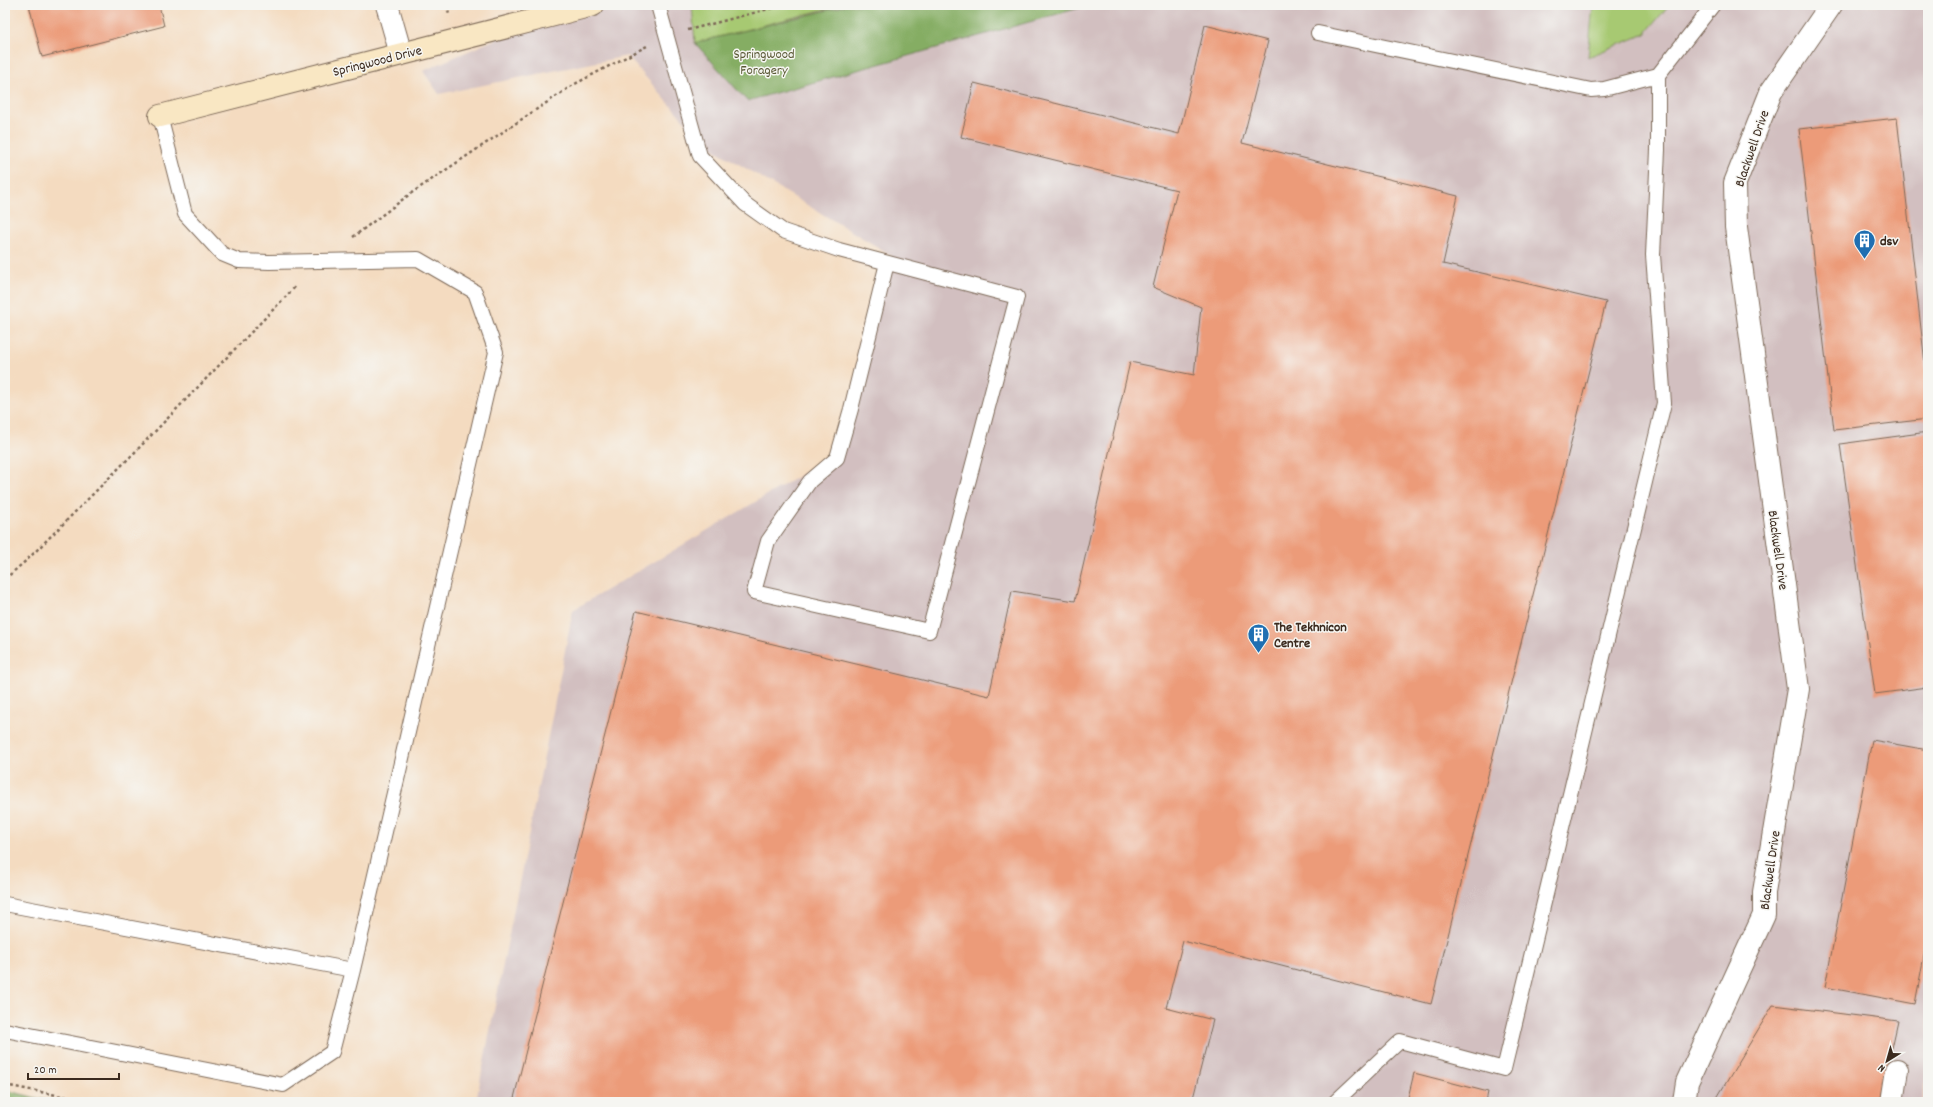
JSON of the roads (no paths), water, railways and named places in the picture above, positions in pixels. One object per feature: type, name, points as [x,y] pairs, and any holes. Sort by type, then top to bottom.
[{"type":"street","points":[[387,5],[400,54]]},
{"type":"street","name":"Springwood Drive","points":[[160,116],[593,5]]},
{"type":"street","name":"Blackwell Drive","points":[[1684,1102],[1687,1082],[1764,915],[1764,892],[1798,689],[1736,227],[1736,183],[1770,92],[1830,5]]},
{"type":"street","points":[[1892,1102],[1897,1070]]},
{"type":"lane","points":[[658,5],[700,156],[745,204],[783,231],[839,250],[1018,297],[929,630],[754,592],[768,542],[810,481],[837,458],[851,409],[887,263]]},
{"type":"lane","points":[[1318,33],[1591,90],[1604,89],[1658,75],[1713,5]]},
{"type":"lane","points":[[1335,1102],[1400,1041],[1504,1069],[1664,402],[1653,255],[1658,150],[1658,75]]},
{"type":"lane","points":[[5,1030],[283,1085],[332,1052],[353,970],[496,352],[475,292],[418,258],[319,262],[239,261],[222,254],[185,214],[160,116]]},
{"type":"lane","points":[[5,904],[353,970]]},
{"type":"place","name":"dsv","points":[[1864,260]]},
{"type":"place","name":"The Tekhnicon Centre","points":[[1258,654]]},
{"type":"park label","name":"Springwood Foragery","points":[[764,62]]}]
